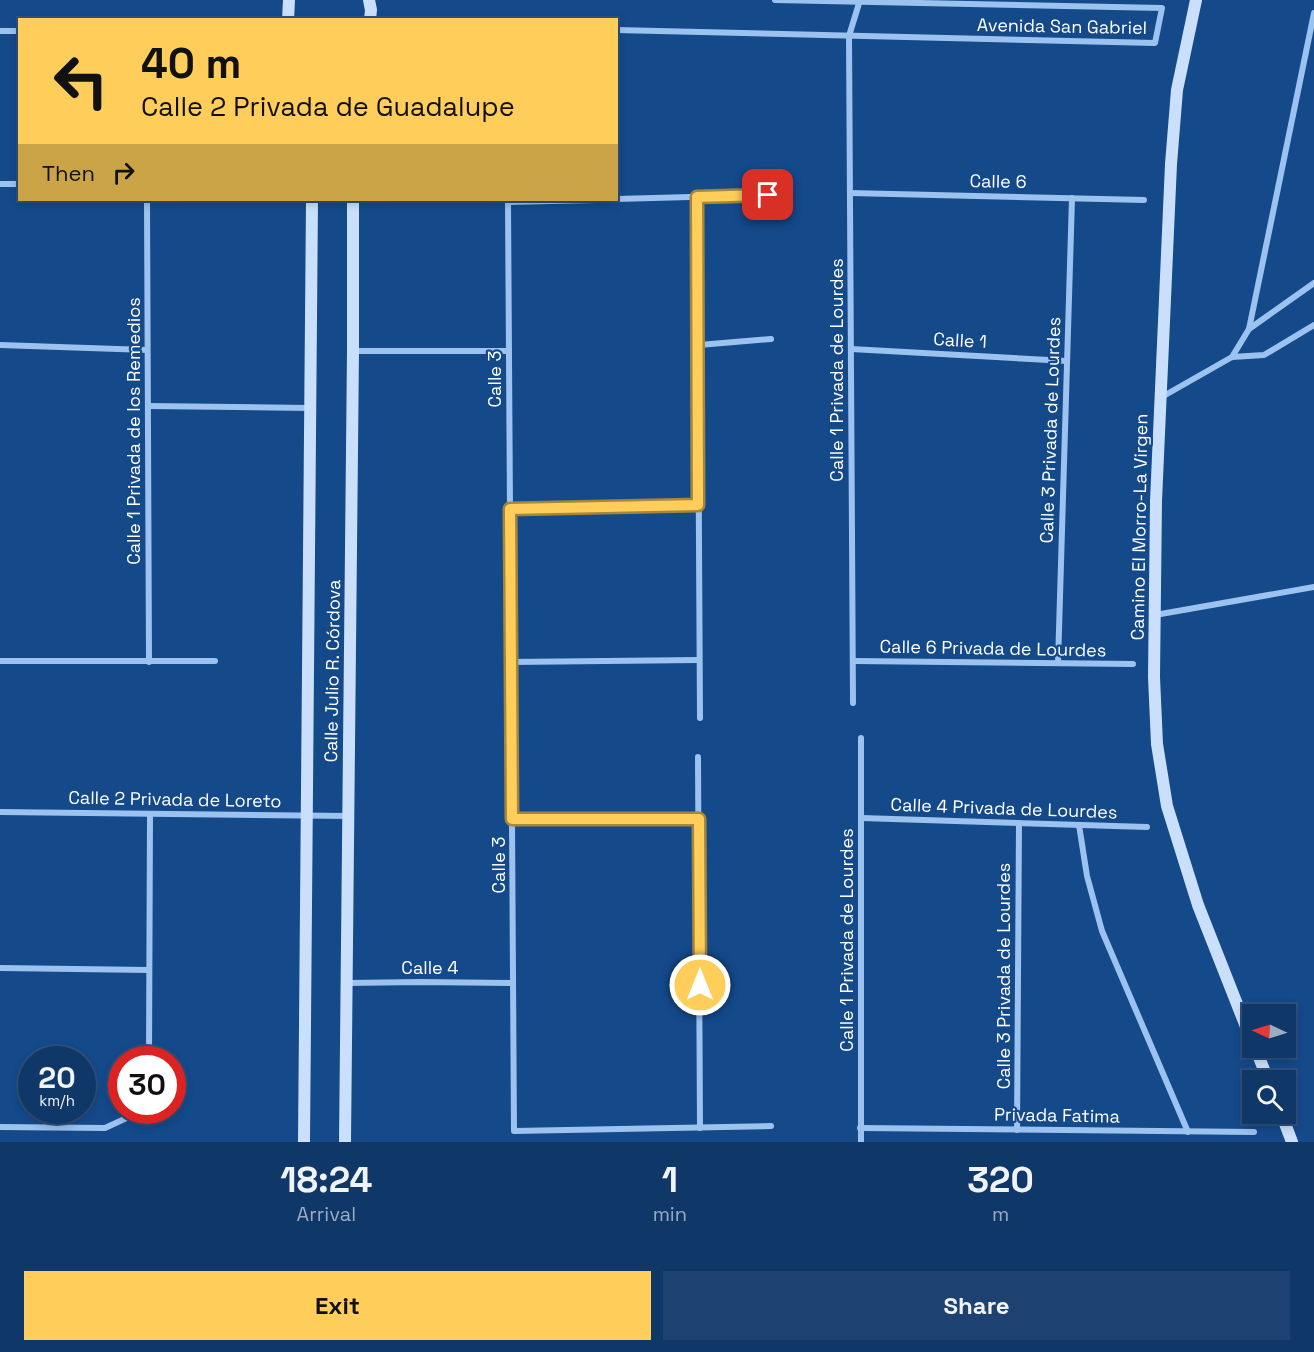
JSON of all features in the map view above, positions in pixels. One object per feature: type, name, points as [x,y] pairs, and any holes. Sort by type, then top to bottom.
[{"type":"street","points":[[288,18],[290,0]]},
{"type":"street","points":[[369,0],[370,18]]},
{"type":"street","name":"Avenida San Gabriel","points":[[618,30],[1155,43],[1162,8],[775,0]]},
{"type":"street","name":"Calle 1 Privada de Lourdes","points":[[854,703],[849,36],[860,0]]},
{"type":"street","name":"Camino El Morro-La Virgen","points":[[1196,0],[1177,90],[1170,164],[1156,501],[1154,677],[1157,744],[1167,806],[1198,905],[1242,1017]]},
{"type":"street","points":[[1232,357],[1249,329],[1314,13]]},
{"type":"street","points":[[0,31],[18,31]]},
{"type":"street","points":[[0,184],[18,184]]},
{"type":"street","name":"Calle 6","points":[[850,193],[1144,200]]},
{"type":"street","points":[[618,199],[768,195]]},
{"type":"street","points":[[697,197],[700,718]]},
{"type":"street","name":"Calle 3 Privada de Lourdes","points":[[1058,663],[1072,198]]},
{"type":"street","name":"Calle 1 Privada de los Remedios","points":[[147,201],[149,662]]},
{"type":"street","name":"Calle Julio R. Córdova","points":[[304,1142],[312,201]]},
{"type":"street","name":"Calle Julio R. Córdova","points":[[345,1142],[353,201]]},
{"type":"street","name":"Calle 3","points":[[552,201],[508,202],[514,1131],[700,1128]]},
{"type":"street","points":[[1249,329],[1314,283]]},
{"type":"street","points":[[1160,399],[1232,357],[1264,355],[1314,325]]},
{"type":"street","points":[[699,345],[771,339]]},
{"type":"street","points":[[0,345],[147,350]]},
{"type":"street","name":"Calle 1","points":[[851,349],[1067,361]]},
{"type":"street","points":[[353,351],[509,351]]},
{"type":"street","points":[[148,406],[309,408]]},
{"type":"street","points":[[510,509],[698,505]]},
{"type":"street","points":[[1154,615],[1314,586]]},
{"type":"street","points":[[511,662],[699,660]]},
{"type":"street","points":[[0,661],[215,661]]},
{"type":"street","name":"Calle 6 Privada de Lourdes","points":[[853,661],[1133,664]]},
{"type":"street","name":"Calle 1 Privada de Lourdes","points":[[861,738],[861,1142]]},
{"type":"street","points":[[698,757],[700,1128],[771,1126]]},
{"type":"street","name":"Calle 2 Privada de Loreto","points":[[0,812],[349,816]]},
{"type":"street","points":[[149,1046],[150,814]]},
{"type":"street","name":"Calle 4 Privada de Lourdes","points":[[861,818],[1147,827]]},
{"type":"street","points":[[512,819],[699,819]]},
{"type":"street","name":"Calle 3 Privada de Lourdes","points":[[1017,1130],[1019,823]]},
{"type":"street","points":[[1079,825],[1087,876],[1102,931],[1188,1132]]},
{"type":"street","points":[[0,968],[149,970]]},
{"type":"street","name":"Calle 4","points":[[347,983],[513,983]]},
{"type":"street","points":[[0,1127],[105,1128],[113,1124]]},
{"type":"street","points":[[1285,1124],[1292,1142]]},
{"type":"street","name":"Privada Fatima","points":[[860,1128],[1254,1132]]},
{"type":"route","points":[[700,985],[699,819],[512,819],[510,509],[698,505],[697,197],[768,195]]}]
